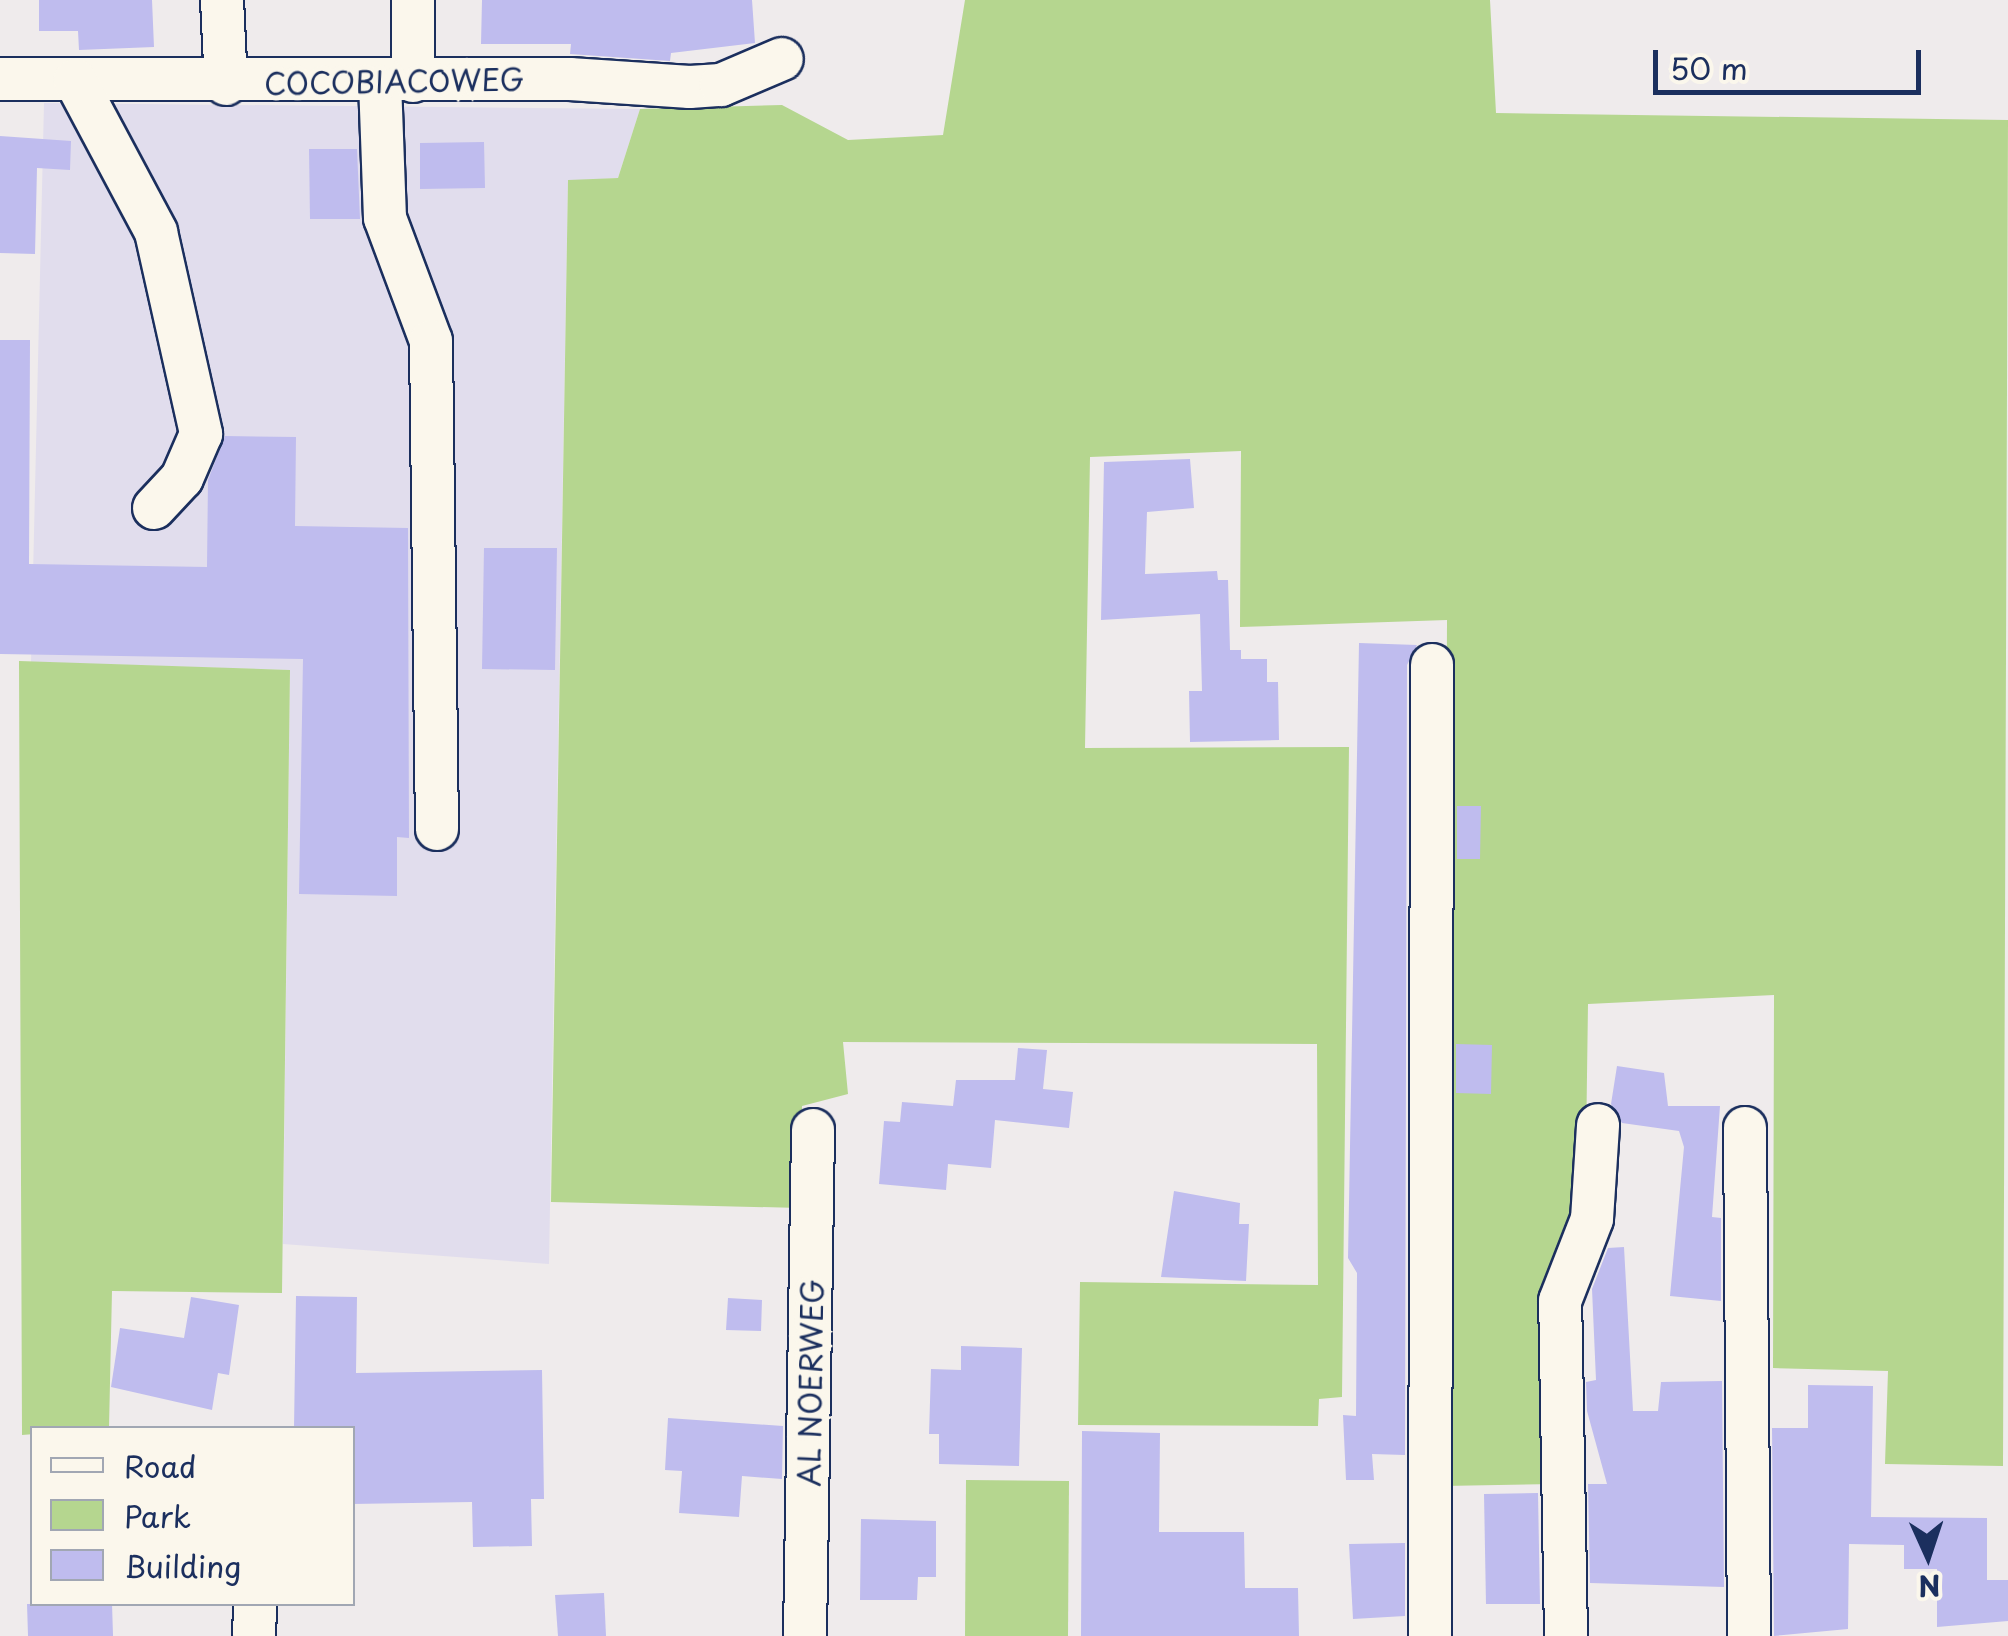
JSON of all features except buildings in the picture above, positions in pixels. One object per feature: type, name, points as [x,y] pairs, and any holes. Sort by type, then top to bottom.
[{"type":"street","points":[[222,0],[226,84]]},
{"type":"street","points":[[413,0],[397,81],[385,218],[430,342],[437,828]]},
{"type":"street","name":"COCOBIACOWEG","points":[[0,79],[690,87],[721,85],[782,59]]},
{"type":"street","points":[[75,80],[156,232],[201,434],[182,478],[154,508]]},
{"type":"street","points":[[1430,1636],[1432,665]]},
{"type":"street","points":[[1566,1636],[1560,1301],[1592,1219],[1598,1125]]},
{"type":"street","points":[[1745,1128],[1749,1636]]},
{"type":"street","name":"AL NOERWEG","points":[[805,1636],[813,1130]]},
{"type":"street","points":[[254,1636],[255,1606]]},
{"type":"shaded area","points":[[44,103],[640,109],[618,178],[568,181],[549,1264],[283,1244],[290,670],[31,662]]},
{"type":"green space","points":[[965,0],[1490,0],[1496,113],[2008,120],[2003,1466],[1885,1464],[1888,1371],[1773,1368],[1774,995],[1588,1004],[1585,1220],[1555,1484],[1443,1486],[1447,620],[1240,627],[1241,451],[1090,457],[1085,748],[1349,747],[1342,1397],[1319,1399],[1318,1426],[1078,1425],[1080,1282],[1318,1285],[1317,1044],[843,1042],[848,1094],[802,1106],[800,1208],[551,1202],[568,180],[618,178],[640,109],[782,105],[848,140],[943,135]]},
{"type":"green space","points":[[19,661],[290,670],[282,1293],[112,1291],[109,1426],[30,1426],[30,1434],[22,1435]]},
{"type":"green space","points":[[966,1480],[1069,1481],[1068,1636],[965,1636]]}]
